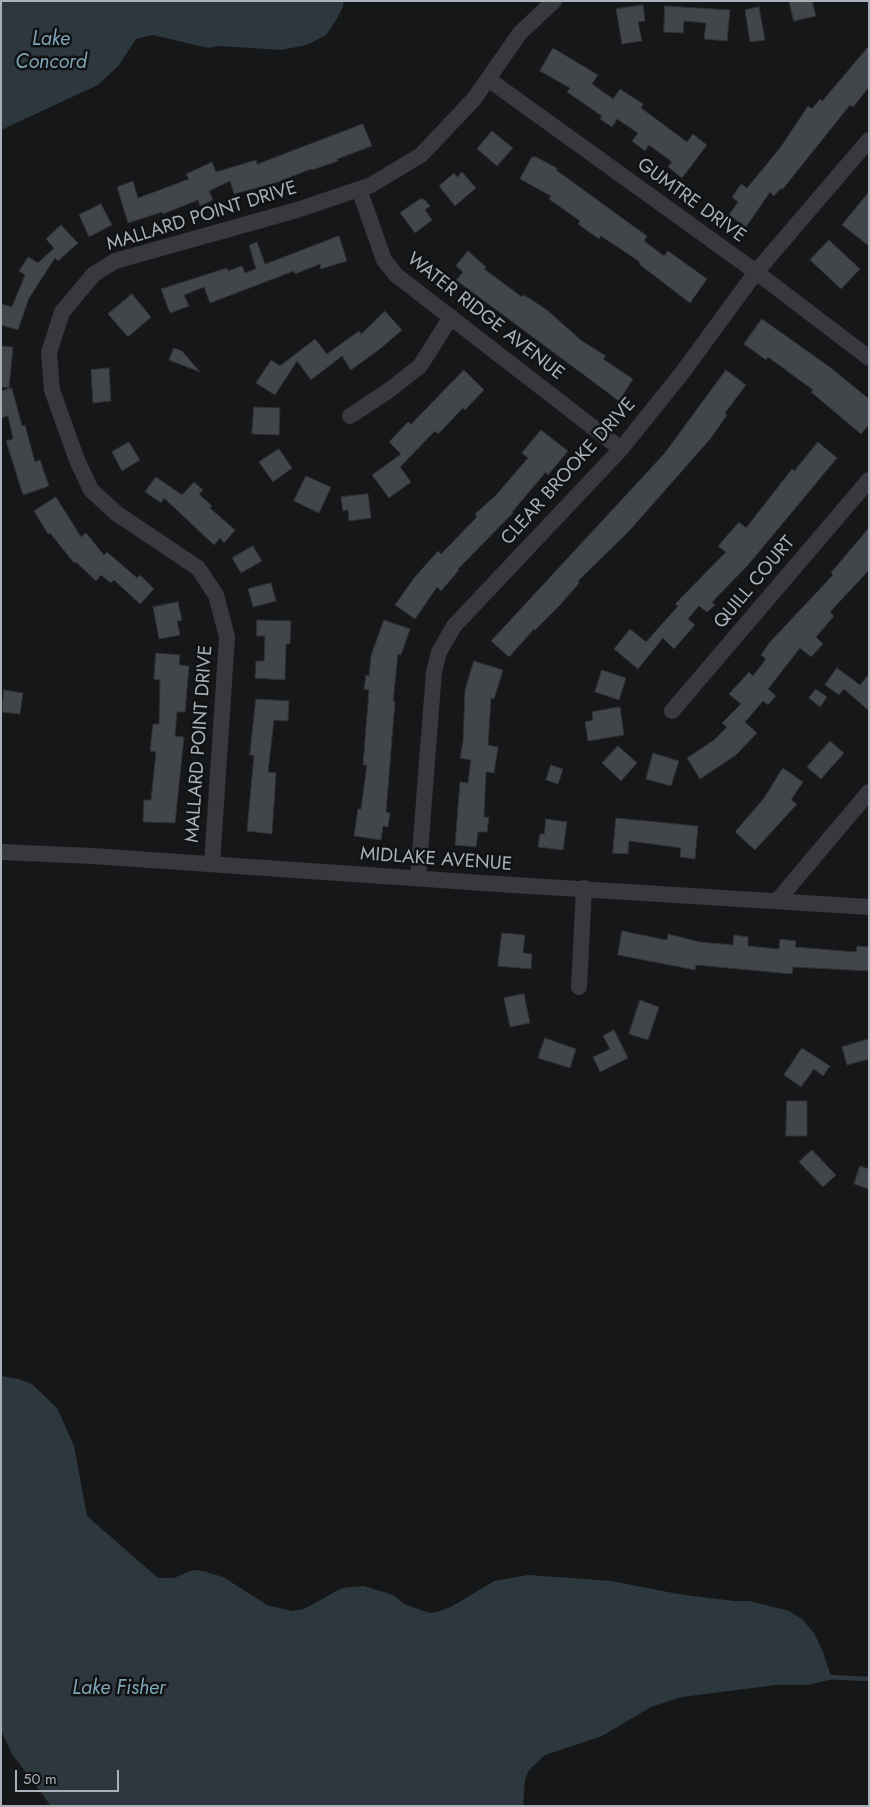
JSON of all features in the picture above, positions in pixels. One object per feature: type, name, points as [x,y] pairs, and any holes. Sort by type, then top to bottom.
[{"type":"street","name":"MALLARD POINT DRIVE","points":[[212,864],[227,636],[216,595],[198,568],[116,513],[91,490],[77,460],[52,390],[49,353],[62,312],[94,274],[115,261],[297,210],[359,190],[370,186],[421,155],[474,99],[520,33],[554,1]]},
{"type":"street","name":"GUMTRE DRIVE","points":[[488,79],[756,272],[869,358]]},
{"type":"street","name":"CLEAR BROOKE DRIVE","points":[[418,878],[434,672],[439,652],[454,626],[621,449],[682,373],[756,272],[869,140]]},
{"type":"street","name":"WATER RIDGE AVENUE","points":[[359,190],[384,260],[396,276],[621,449]]},
{"type":"street","points":[[350,416],[388,392],[420,366],[451,317]]},
{"type":"street","name":"QUILL COURT","points":[[672,712],[869,480]]},
{"type":"street","points":[[777,901],[869,792]]},
{"type":"street","name":"MIDLAKE AVENUE","points":[[1,852],[869,907]]},
{"type":"street","points":[[580,987],[584,888]]},
{"type":"water","name":"Lake Concord","points":[[1,1],[343,1],[343,7],[326,35],[307,45],[281,50],[219,46],[208,48],[153,35],[136,39],[119,65],[98,85],[1,130]]},
{"type":"water","name":"Lake Fisher","points":[[1,1376],[19,1379],[32,1384],[57,1408],[74,1446],[87,1516],[158,1578],[174,1578],[193,1570],[203,1571],[223,1577],[267,1605],[292,1611],[304,1609],[342,1588],[364,1586],[393,1595],[406,1605],[430,1613],[437,1612],[451,1607],[494,1581],[528,1575],[612,1581],[678,1594],[734,1601],[750,1601],[789,1611],[802,1619],[814,1633],[832,1679],[809,1685],[776,1685],[682,1697],[651,1707],[602,1736],[545,1755],[529,1770],[525,1780],[523,1806],[51,1806],[12,1754],[1,1730]]},
{"type":"building","points":[[789,1],[812,1],[816,16],[794,21]]},
{"type":"building","points":[[643,5],[645,21],[638,22],[642,41],[622,44],[616,9]]},
{"type":"building","points":[[665,6],[730,10],[727,41],[704,39],[706,23],[684,21],[683,33],[664,32]]},
{"type":"building","points":[[759,7],[765,40],[750,42],[745,10]]},
{"type":"building","points":[[869,46],[869,87],[853,107],[850,105],[782,190],[781,188],[774,196],[770,192],[746,227],[729,215],[738,202],[732,197],[741,184],[747,188],[780,148],[808,106],[812,109],[820,99],[822,101]]},
{"type":"building","points":[[553,48],[598,75],[592,84],[613,99],[620,89],[643,104],[641,108],[687,142],[693,134],[707,145],[682,178],[668,167],[672,162],[649,145],[645,151],[632,141],[638,133],[617,119],[612,127],[600,119],[602,116],[567,92],[570,88],[540,71]]},
{"type":"building","points":[[363,124],[372,146],[337,159],[338,161],[275,183],[234,194],[230,181],[209,191],[213,200],[200,206],[198,200],[163,214],[162,212],[128,223],[117,187],[133,181],[138,198],[189,179],[186,174],[212,162],[216,172],[256,160],[257,164]]},
{"type":"building","points":[[492,131],[513,148],[497,166],[477,149]]},
{"type":"building","points":[[532,157],[536,157],[557,168],[556,170],[647,236],[644,241],[664,256],[668,251],[707,279],[690,303],[639,264],[640,262],[601,236],[599,239],[578,224],[580,221],[549,199],[551,196],[520,179]]},
{"type":"building","points":[[462,172],[476,188],[455,206],[439,186],[454,173],[457,177]]},
{"type":"building","points":[[869,192],[869,246],[842,225]]},
{"type":"building","points":[[420,199],[424,199],[430,206],[425,210],[432,220],[415,233],[400,213]]},
{"type":"building","points":[[101,204],[112,225],[89,237],[79,215]]},
{"type":"building","points":[[61,225],[78,243],[58,261],[55,258],[29,298],[18,330],[1,325],[1,304],[12,307],[25,275],[19,271],[28,257],[38,263],[54,248],[46,239]]},
{"type":"building","points":[[339,236],[347,261],[321,269],[320,264],[295,274],[294,271],[210,303],[204,287],[184,295],[189,306],[170,313],[161,289],[227,268],[228,271],[242,266],[245,273],[256,269],[249,245],[257,242],[265,264]]},
{"type":"building","points":[[829,240],[860,269],[841,289],[810,260]]},
{"type":"building","points":[[468,251],[486,267],[484,269],[522,297],[524,295],[547,310],[582,341],[606,356],[603,359],[633,379],[619,401],[456,280],[463,272],[456,266]]},
{"type":"building","points":[[132,294],[151,317],[128,337],[108,314]]},
{"type":"building","points":[[385,311],[402,330],[351,370],[342,356],[311,380],[297,361],[275,395],[256,383],[271,360],[280,366],[315,339],[327,354],[359,331],[361,334]]},
{"type":"building","points":[[762,319],[831,368],[869,399],[869,425],[861,434],[811,392],[813,390],[768,357],[766,360],[744,344]]},
{"type":"building","points":[[1,346],[13,347],[9,388],[1,387]]},
{"type":"building","points":[[174,348],[182,351],[200,372],[169,360]]},
{"type":"building","points":[[109,368],[111,401],[93,403],[91,370]]},
{"type":"building","points":[[464,370],[484,390],[465,410],[463,408],[438,434],[435,431],[400,467],[411,482],[389,498],[372,475],[401,454],[389,442],[408,422],[411,424]]},
{"type":"building","points":[[726,370],[746,385],[725,413],[727,415],[711,438],[630,530],[578,581],[580,582],[561,604],[534,629],[509,657],[491,641],[664,454]]},
{"type":"building","points":[[12,388],[22,426],[25,425],[35,462],[40,460],[49,486],[23,495],[6,441],[13,439],[8,416],[1,418],[1,391]]},
{"type":"building","points":[[254,407],[280,408],[279,435],[252,434]]},
{"type":"building","points":[[541,430],[568,451],[548,475],[546,472],[513,513],[458,569],[441,591],[437,587],[415,619],[395,605],[414,578],[438,551],[441,554],[477,517],[475,514],[496,495],[528,458],[522,453]]},
{"type":"building","points":[[129,442],[140,460],[122,471],[112,452]]},
{"type":"building","points":[[818,442],[837,458],[748,565],[712,602],[715,605],[707,612],[699,606],[688,619],[695,625],[674,649],[663,638],[638,669],[614,649],[630,629],[646,642],[678,606],[675,604],[726,552],[718,546],[739,522],[746,528],[792,469],[794,471]]},
{"type":"building","points":[[279,449],[292,468],[273,482],[259,462]]},
{"type":"building","points":[[306,476],[331,487],[319,513],[294,501]]},
{"type":"building","points":[[156,477],[182,495],[194,482],[203,490],[199,494],[212,506],[210,508],[235,530],[224,543],[220,538],[214,545],[164,498],[161,503],[145,492]]},
{"type":"building","points":[[368,494],[371,518],[349,521],[348,510],[343,511],[341,497]]},
{"type":"building","points":[[56,497],[81,537],[86,533],[104,555],[107,552],[137,578],[140,575],[154,589],[140,604],[114,580],[111,583],[101,575],[96,581],[76,562],[74,563],[50,533],[48,534],[34,511]]},
{"type":"building","points":[[869,528],[869,570],[830,612],[834,616],[816,637],[823,644],[811,657],[800,648],[768,689],[776,696],[768,705],[763,701],[745,722],[757,733],[736,755],[700,779],[687,758],[714,740],[727,727],[722,723],[741,704],[729,694],[749,672],[753,676],[766,659],[761,655],[770,642],[833,575],[831,573]]},
{"type":"building","points":[[253,546],[262,561],[241,573],[232,558]]},
{"type":"building","points":[[271,583],[276,601],[253,607],[248,589]]},
{"type":"building","points":[[178,602],[182,620],[177,621],[180,635],[159,639],[153,607]]},
{"type":"building","points":[[257,620],[291,621],[290,644],[286,644],[285,680],[255,678],[256,661],[264,661],[265,636],[257,636]]},
{"type":"building","points":[[384,620],[410,629],[401,655],[398,654],[386,812],[390,813],[388,827],[383,826],[381,840],[354,836],[358,809],[361,809],[367,765],[363,765],[369,690],[364,689],[366,675],[369,676],[371,656]]},
{"type":"building","points":[[156,653],[180,655],[179,665],[189,666],[185,712],[177,712],[175,736],[184,737],[175,823],[143,822],[144,800],[151,800],[156,752],[150,751],[153,724],[159,724],[160,680],[154,679]]},
{"type":"building","points":[[474,661],[503,670],[494,699],[491,698],[488,745],[498,747],[494,773],[486,772],[484,817],[489,817],[487,832],[478,832],[476,847],[455,845],[460,782],[468,783],[471,760],[460,758],[463,742],[465,690]]},
{"type":"building","points":[[837,668],[860,685],[869,674],[869,711],[844,689],[839,695],[825,685]]},
{"type":"building","points":[[602,670],[626,678],[619,700],[595,692]]},
{"type":"building","points":[[816,689],[827,697],[820,707],[809,698]]},
{"type":"building","points":[[4,690],[23,693],[20,714],[2,712]]},
{"type":"building","points":[[256,699],[289,701],[288,721],[274,720],[268,772],[276,773],[272,834],[247,831],[254,755],[250,755]]},
{"type":"building","points":[[620,707],[624,735],[588,741],[585,722],[593,720],[592,712]]},
{"type":"building","points":[[830,741],[844,753],[821,779],[807,767]]},
{"type":"building","points":[[618,746],[637,763],[621,781],[602,763]]},
{"type":"building","points":[[653,753],[679,761],[671,786],[646,779]]},
{"type":"building","points":[[551,765],[563,769],[558,784],[546,780]]},
{"type":"building","points":[[783,768],[803,782],[791,800],[797,804],[755,850],[735,832],[764,798]]},
{"type":"building","points":[[616,818],[698,826],[695,859],[680,857],[681,848],[629,841],[628,854],[613,853]]},
{"type":"building","points":[[546,819],[567,822],[563,850],[538,847],[540,834],[544,834]]},
{"type":"building","points":[[622,931],[667,940],[668,934],[700,942],[733,945],[734,935],[748,937],[748,946],[779,949],[780,939],[796,941],[795,947],[856,952],[857,946],[869,947],[869,971],[793,967],[792,974],[696,965],[695,970],[618,955]]},
{"type":"building","points":[[502,933],[525,935],[523,953],[532,954],[531,969],[498,966]]},
{"type":"building","points":[[524,994],[530,1023],[510,1027],[504,998]]},
{"type":"building","points":[[640,1000],[659,1007],[648,1040],[629,1034]]},
{"type":"building","points":[[614,1030],[628,1058],[600,1072],[593,1057],[610,1049],[603,1036]]},
{"type":"building","points":[[545,1038],[576,1049],[570,1068],[538,1058]]},
{"type":"building","points":[[869,1039],[869,1059],[847,1065],[842,1047]]},
{"type":"building","points":[[802,1048],[830,1066],[823,1076],[814,1069],[801,1087],[784,1075]]},
{"type":"building","points":[[787,1101],[807,1101],[807,1136],[786,1136]]},
{"type":"building","points":[[812,1150],[836,1175],[823,1187],[799,1162]]},
{"type":"building","points":[[860,1166],[869,1169],[869,1189],[854,1184]]},
{"type":"waterway","points":[[828,1677],[869,1679]]}]
